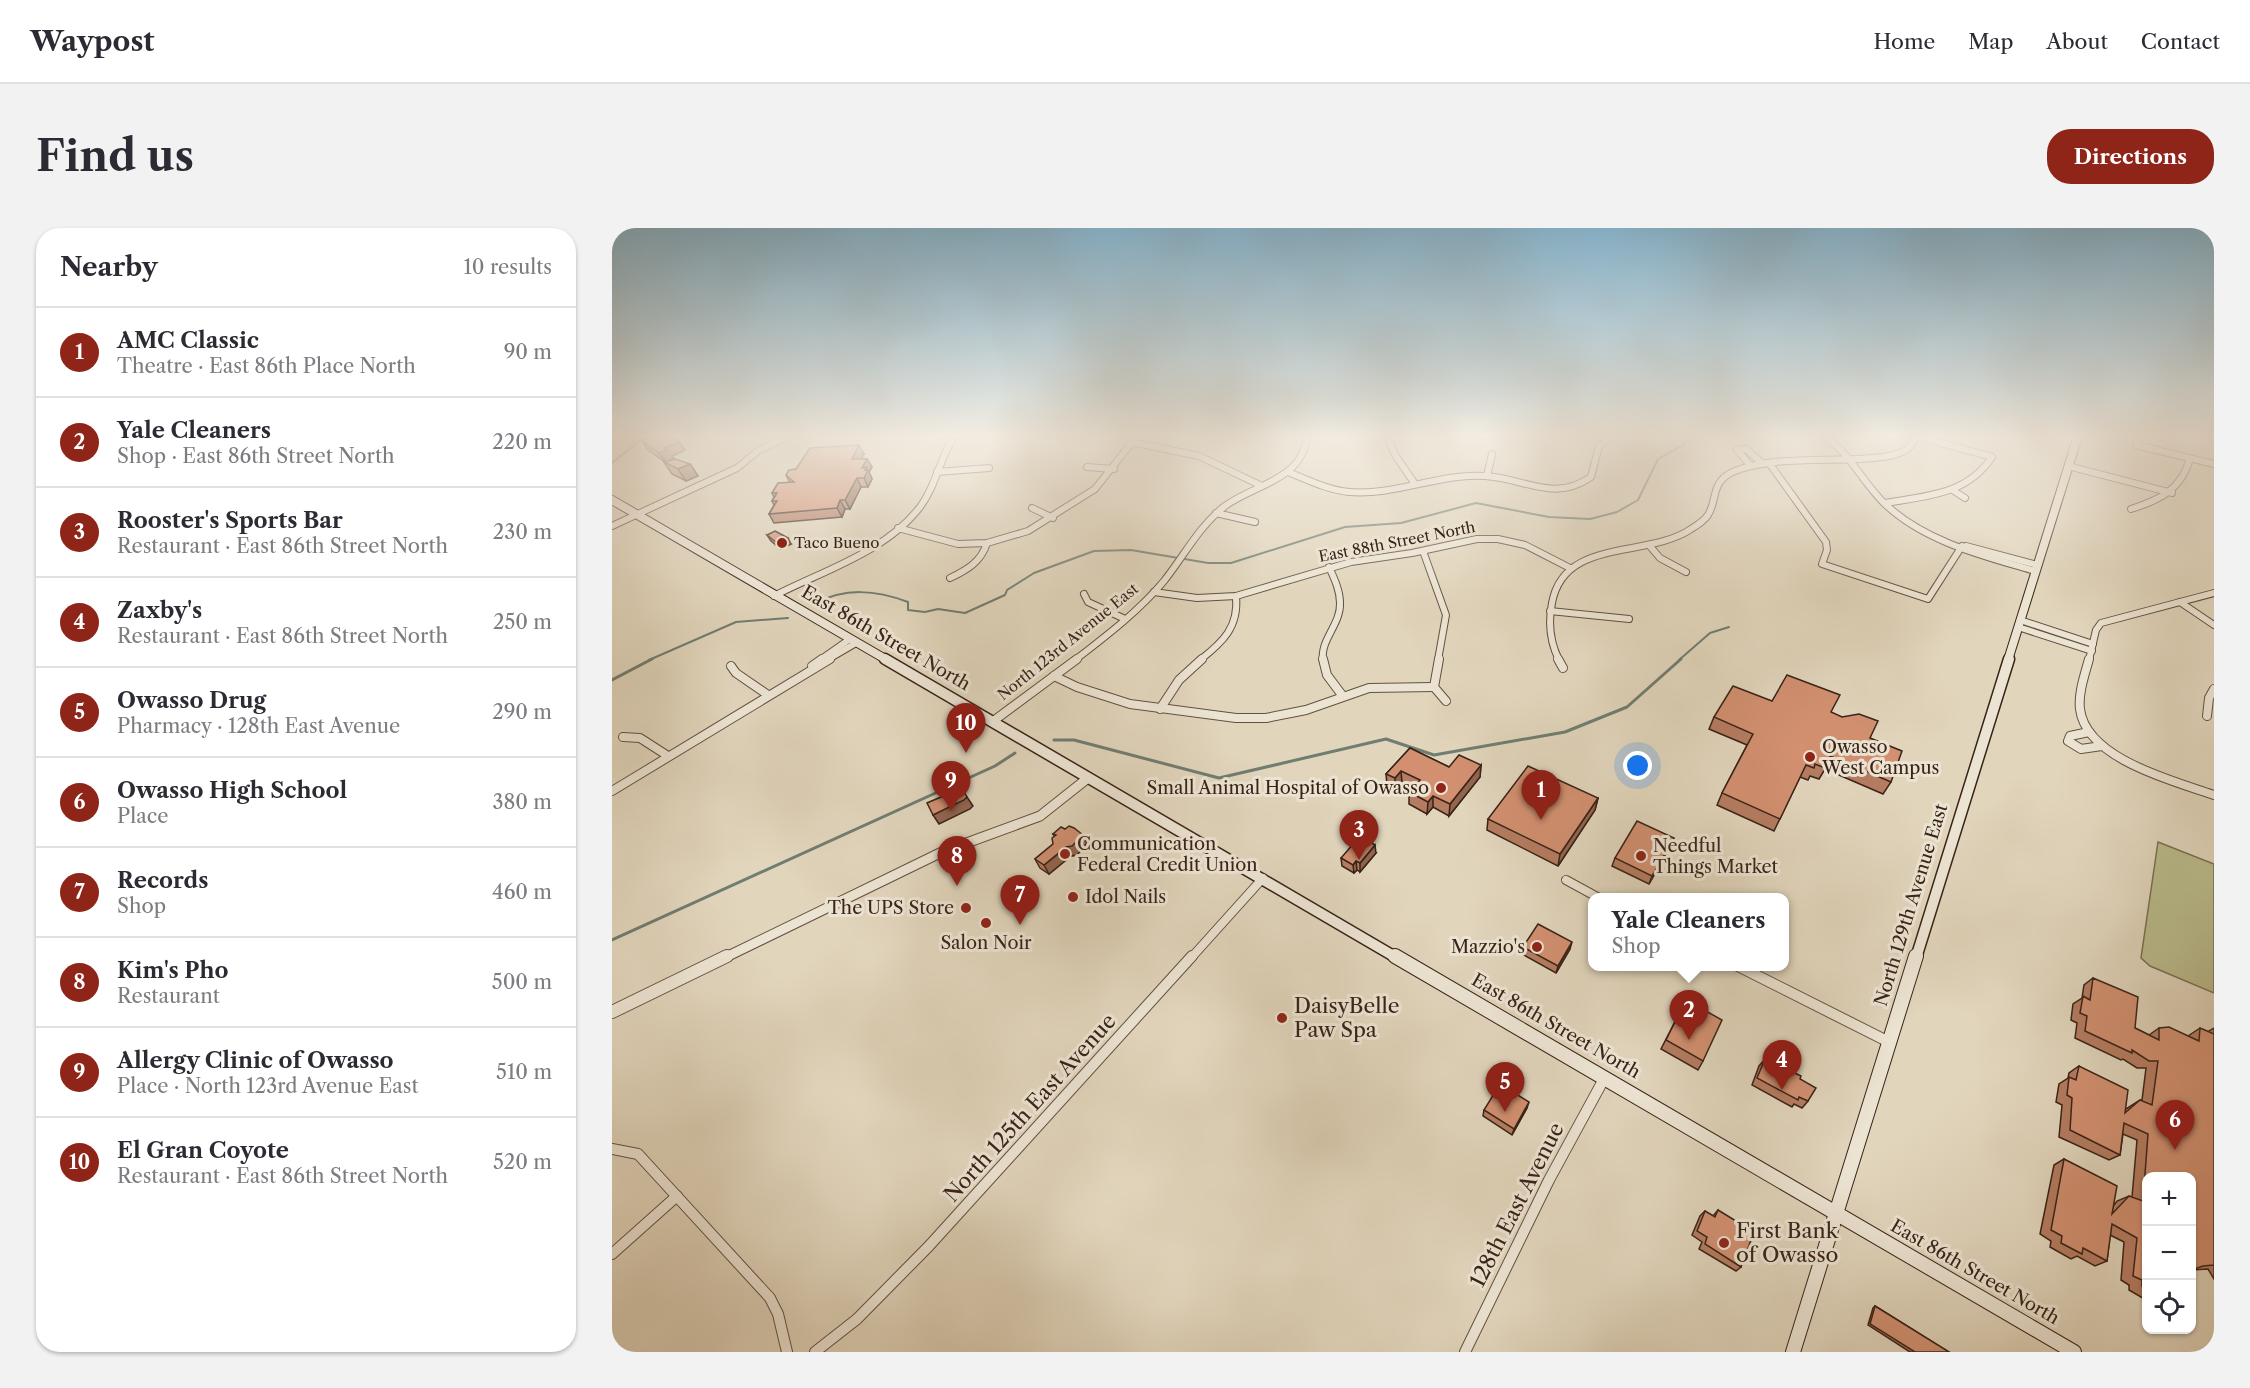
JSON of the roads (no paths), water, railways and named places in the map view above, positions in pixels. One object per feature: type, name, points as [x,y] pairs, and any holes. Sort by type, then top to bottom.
[{"type":"main road","name":"North 129th Avenue East","points":[[1792,1352],[2061,488]]},
{"type":"main road","name":"East 86th Street North","points":[[612,500],[2074,1352]]},
{"type":"street","points":[[612,526],[694,488]]},
{"type":"street","points":[[777,597],[898,528],[921,506],[929,488]]},
{"type":"street","points":[[898,528],[950,543],[987,543],[1015,536],[1053,518],[1095,488]]},
{"type":"street","name":"North 123rd Avenue East","points":[[992,722],[1125,619],[1154,592],[1216,513],[1258,488]]},
{"type":"street","points":[[1332,488],[1347,492],[1380,492],[1396,488]]},
{"type":"street","points":[[1563,669],[1551,644],[1550,610],[1554,586],[1570,568],[1597,556],[1679,536],[1706,518],[1711,509],[1715,488]]},
{"type":"street","points":[[1785,488],[1826,542],[1827,550],[1822,564],[1928,599],[1962,546]]},
{"type":"street","points":[[1874,488],[1885,503],[1924,530],[1976,554],[2036,568]]},
{"type":"street","points":[[1885,503],[1957,488]]},
{"type":"street","points":[[2154,488],[2172,493]]},
{"type":"street","points":[[2131,509],[2163,499],[2175,488]]},
{"type":"street","points":[[1953,491],[1965,498]]},
{"type":"street","points":[[1032,508],[1053,518]]},
{"type":"street","points":[[1216,513],[1243,521],[1256,522]]},
{"type":"street","name":"East 88th Street North","points":[[1154,592],[1197,598],[1236,596],[1329,567],[1423,551],[1467,540],[1498,539],[1525,545],[1570,568]]},
{"type":"street","points":[[950,578],[974,565],[983,554],[987,543]]},
{"type":"street","points":[[1648,545],[1668,563],[1686,572]]},
{"type":"street","points":[[1423,551],[1446,615],[1434,687]]},
{"type":"street","points":[[1329,567],[1339,587],[1342,608],[1340,619],[1325,646],[1324,667],[1342,695]]},
{"type":"street","points":[[2214,593],[2101,623],[2096,630],[2079,708],[2090,732],[2099,743],[2146,770],[2214,795]]},
{"type":"street","points":[[1084,594],[1088,602],[1125,619]]},
{"type":"street","points":[[1160,709],[1186,672],[1232,631],[1239,616],[1236,596]]},
{"type":"street","points":[[2180,602],[2214,625]]},
{"type":"street","points":[[1550,610],[1629,619]]},
{"type":"street","points":[[2019,624],[2093,647]]},
{"type":"street","points":[[612,791],[853,641]]},
{"type":"street","points":[[731,666],[736,673],[768,695]]},
{"type":"street","points":[[1054,676],[1109,699],[1160,709],[1229,718],[1266,718],[1306,710],[1342,695],[1376,687],[1434,687],[1446,701]]},
{"type":"street","points":[[2207,716],[2209,698],[2214,689]]},
{"type":"street","points":[[2090,732],[2070,736],[2068,740],[2080,749],[2099,743]]},
{"type":"street","points":[[623,737],[640,738],[668,756]]},
{"type":"street","points":[[612,1012],[942,852],[1040,816],[1088,778]]},
{"type":"street","name":"North 125th East Avenue","points":[[815,1352],[856,1319],[892,1285],[1263,878]]},
{"type":"street","points":[[1566,880],[1591,893]]},
{"type":"street","points":[[1748,971],[1889,1042]]},
{"type":"street","name":"128th East Avenue","points":[[1465,1352],[1549,1180],[1605,1077]]},
{"type":"street","points":[[612,1149],[638,1154],[770,1298],[778,1314],[787,1352]]},
{"type":"street","points":[[612,1254],[677,1196]]},
{"type":"waterway","points":[[814,604],[837,595],[861,592],[884,595],[908,602],[908,610],[925,612],[938,609],[965,613],[1005,595],[1007,590],[1034,573],[1094,551],[1131,550],[1208,563],[1231,563],[1345,527],[1401,523],[1476,503],[1549,517],[1590,519],[1617,512],[1638,500],[1644,488]]},
{"type":"waterway","points":[[649,660],[736,622],[788,618]]},
{"type":"waterway","points":[[1679,660],[1710,633],[1729,627]]},
{"type":"waterway","points":[[612,680],[652,659]]},
{"type":"waterway","points":[[1054,740],[1074,740],[1219,778],[1386,739],[1434,755],[1565,732],[1627,707],[1681,659]]},
{"type":"waterway","points":[[612,940],[995,766],[1015,753]]},
{"type":"place","name":"Taco Bueno","points":[[782,543]]},
{"type":"place","name":"El Gran Coyote","points":[[966,753]]},
{"type":"place","name":"Owasso West Campus","points":[[1810,757]]},
{"type":"place","name":"Small Animal Hospital of Owasso","points":[[1441,788]]},
{"type":"place","name":"Allergy Clinic of Owasso","points":[[951,811]]},
{"type":"place","name":"AMC Classic","points":[[1541,820]]},
{"type":"place","name":"Communication Federal Credit Union","points":[[1065,854]]},
{"type":"place","name":"Needful Things Market","points":[[1641,856]]},
{"type":"place","name":"Rooster's Sports Bar","points":[[1359,860]]},
{"type":"place","name":"Kim's Pho","points":[[957,886]]},
{"type":"place","name":"Idol Nails","points":[[1073,897]]},
{"type":"place","name":"The UPS Store","points":[[966,908]]},
{"type":"place","name":"Salon Noir","points":[[986,923]]},
{"type":"place","name":"Records","points":[[1020,925]]},
{"type":"place","name":"Mazzio's","points":[[1537,947]]},
{"type":"place","name":"DaisyBelle Paw Spa","points":[[1282,1018]]},
{"type":"place","name":"Yale Cleaners","points":[[1689,1040]]},
{"type":"place","name":"Zaxby's","points":[[1782,1090]]},
{"type":"place","name":"Owasso Drug","points":[[1505,1112]]},
{"type":"place","name":"Owasso High School","points":[[2175,1150]]},
{"type":"place","name":"First Bank of Owasso","points":[[1724,1243]]}]
